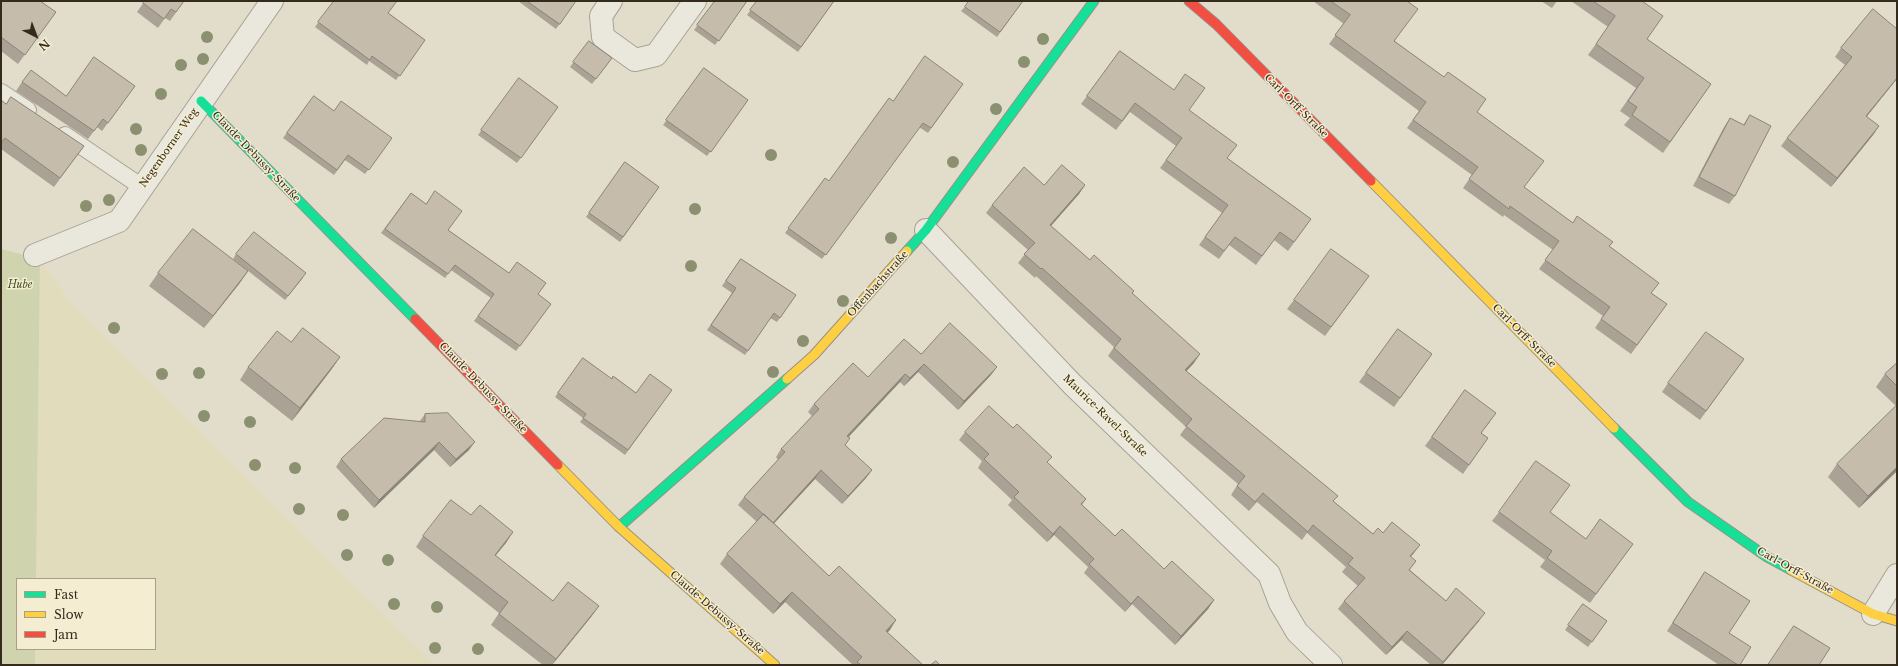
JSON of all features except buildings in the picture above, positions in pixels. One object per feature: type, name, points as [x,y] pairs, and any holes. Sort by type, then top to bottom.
[{"type":"street","name":"Negenborner Weg","points":[[35,256],[119,221],[272,1]]},
{"type":"street","points":[[611,1],[601,16],[602,37],[635,60],[656,56],[695,1]]},
{"type":"street","name":"Offenbachstraße","points":[[619,527],[814,355],[926,230],[1094,1]]},
{"type":"street","name":"Carl-Orff-Straße","points":[[1188,1],[1221,30],[1688,502],[1767,557],[1873,614],[1897,621]]},
{"type":"street","name":"Claude-Debussy-Straße","points":[[201,101],[619,527],[775,665]]},
{"type":"street","name":"Maurice-Ravel-Straße","points":[[926,230],[1072,384],[1268,574],[1280,603],[1297,632],[1331,665]]},
{"type":"street","points":[[1873,614],[1897,575]]},
{"type":"lane","points":[[1,92],[142,187]]},
{"type":"shaded area","points":[[40,259],[67,298],[435,665],[35,665],[35,650],[156,650],[156,578],[36,578]]},
{"type":"green space","name":"Hube","points":[[1,249],[40,259],[36,578],[16,578],[16,650],[35,650],[35,665],[1,665]]},
{"type":"traffic: fast","points":[[907,251],[926,230],[1094,1]]},
{"type":"traffic: fast","points":[[201,101],[415,319]]},
{"type":"traffic: fast","points":[[619,527],[787,379]]},
{"type":"traffic: fast","points":[[1614,428],[1688,502],[1767,557],[1791,570]]},
{"type":"traffic: slow","points":[[1371,181],[1614,428]]},
{"type":"traffic: slow","points":[[787,379],[814,355],[907,251]]},
{"type":"traffic: slow","points":[[558,465],[619,527],[775,665]]},
{"type":"traffic: slow","points":[[1791,570],[1873,614],[1897,621]]},
{"type":"traffic: jam","points":[[1189,1],[1216,24],[1371,181]]},
{"type":"traffic: jam","points":[[415,319],[558,465]]}]
